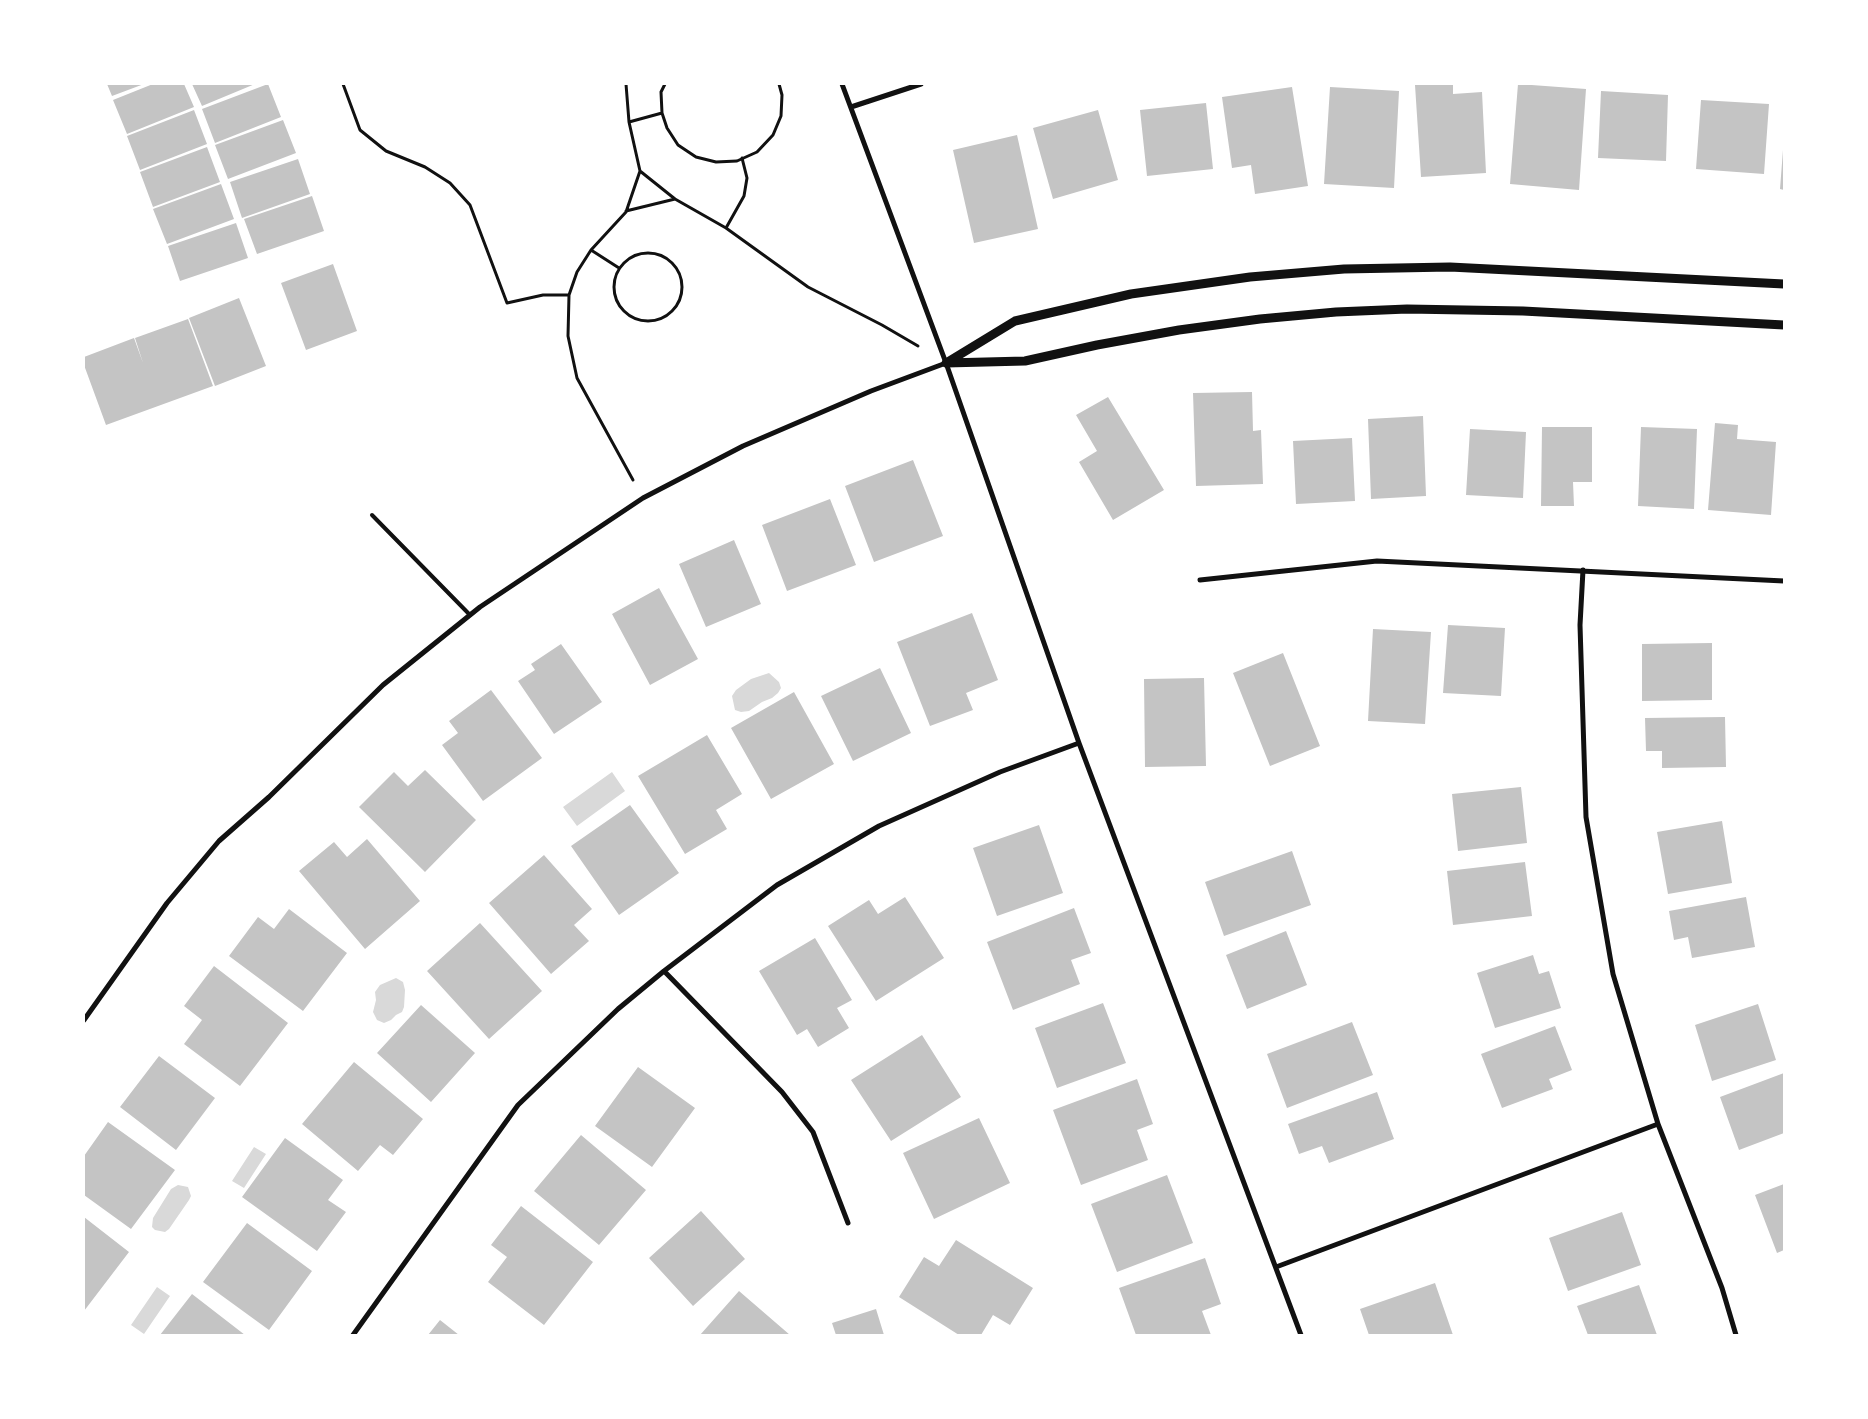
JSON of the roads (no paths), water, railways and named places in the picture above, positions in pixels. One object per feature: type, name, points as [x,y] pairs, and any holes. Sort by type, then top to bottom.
[{"type":"street","points":[[842,84],[946,363],[1079,743],[1301,1335]]},
{"type":"street","points":[[851,107],[921,84]]},
{"type":"street","points":[[84,1020],[167,903],[219,841],[268,797],[383,685],[470,615],[643,498],[743,446],[871,391],[946,363],[1016,321],[1092,302],[1207,282],[1344,269],[1450,266],[1784,284]]},
{"type":"street","points":[[946,363],[1025,361],[1179,330],[1260,319],[1336,312],[1407,309],[1524,312],[1784,325]]},
{"type":"street","points":[[1200,580],[1377,561],[1784,581]]},
{"type":"street","points":[[1583,570],[1580,625],[1586,817],[1613,974],[1658,1124],[1722,1288],[1736,1335]]},
{"type":"street","points":[[353,1335],[518,1105],[618,1009],[778,885],[880,826],[1000,772],[1079,743]]},
{"type":"street","points":[[664,972],[782,1092],[813,1132],[848,1223]]},
{"type":"street","points":[[1276,1267],[1658,1124]]},
{"type":"lane","points":[[372,515],[470,615]]}]
